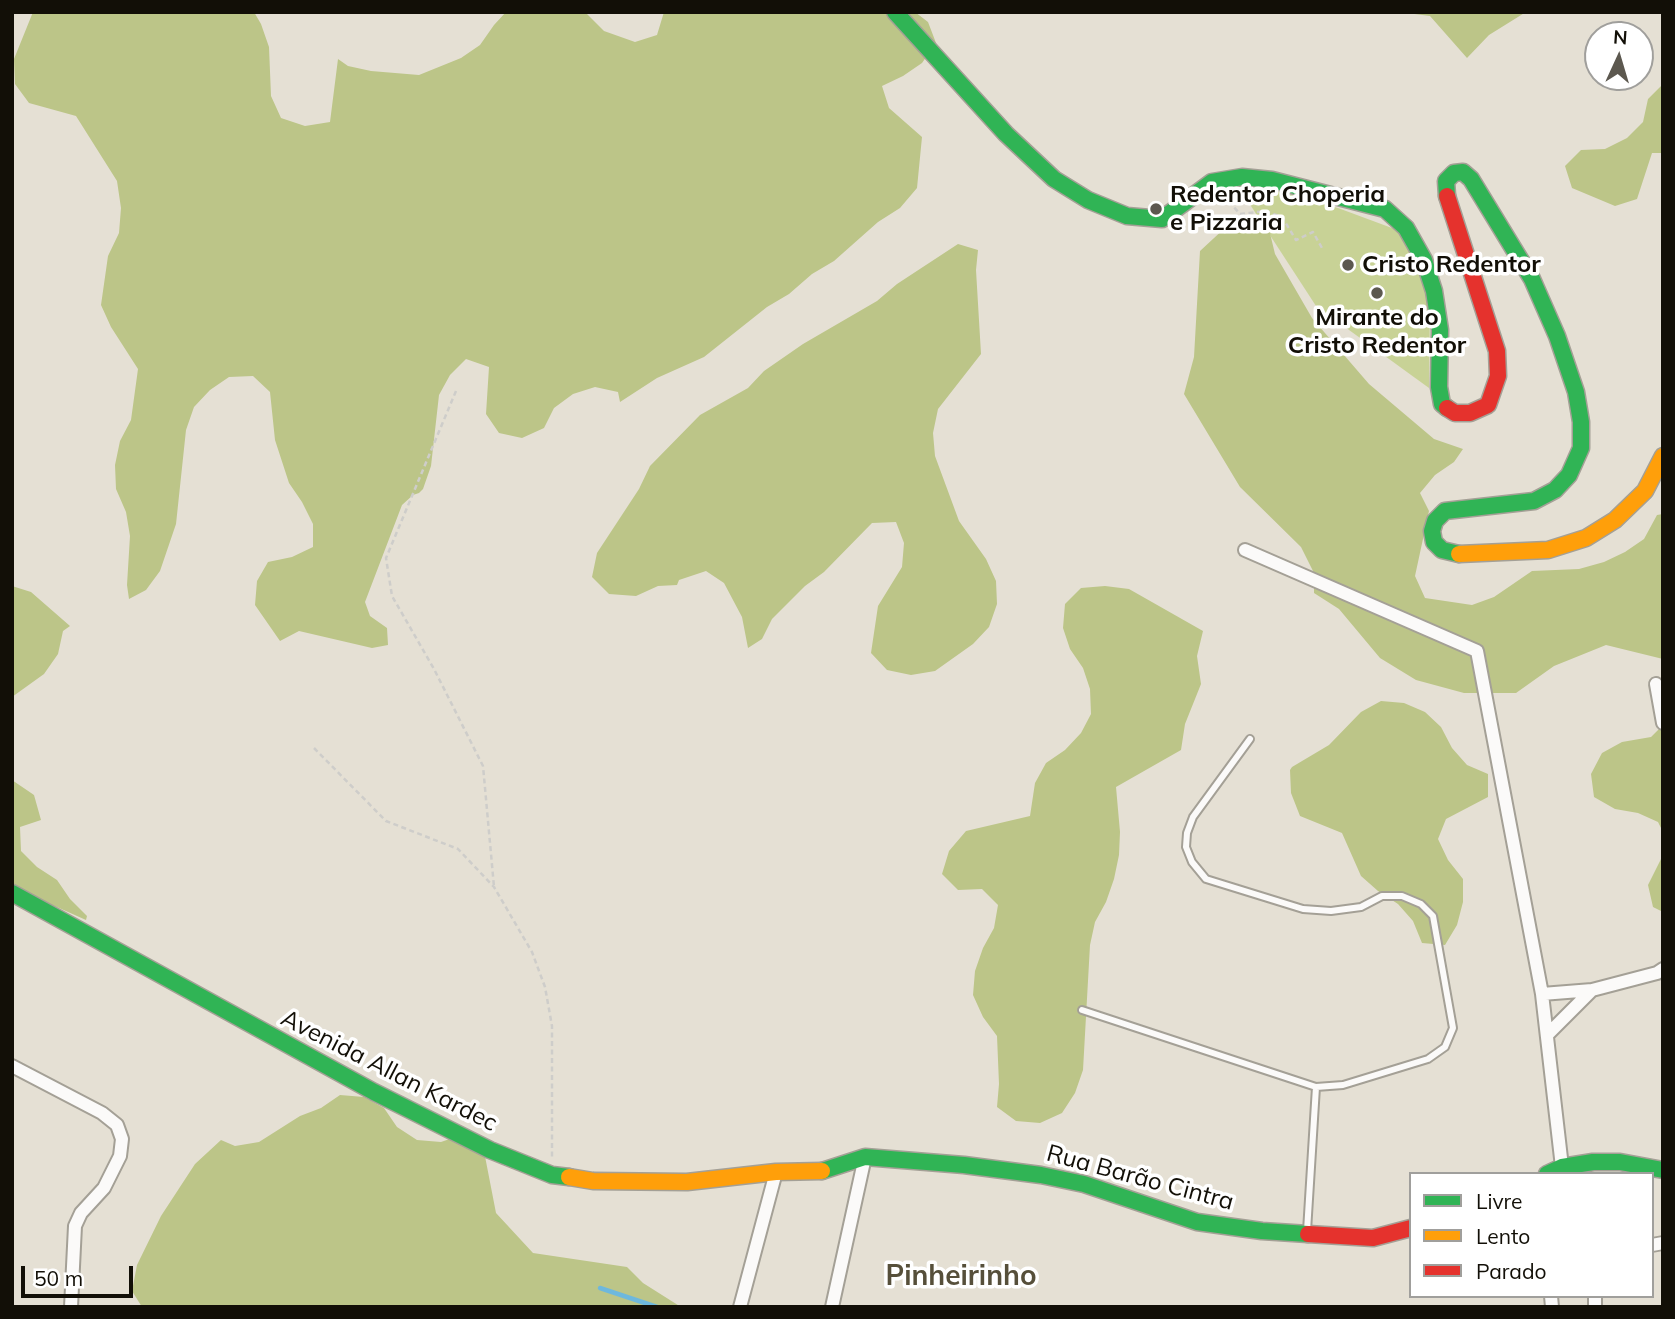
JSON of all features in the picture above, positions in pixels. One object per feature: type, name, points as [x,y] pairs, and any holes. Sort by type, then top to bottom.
[{"type":"street","points":[[895,12],[1006,134],[1054,179],[1088,201],[1126,216],[1162,219],[1212,182],[1242,177],[1272,180],[1385,209],[1406,228],[1424,260],[1434,291],[1440,330],[1439,387],[1442,404],[1455,413],[1470,412],[1489,405],[1498,376],[1494,340],[1447,198],[1446,181],[1454,173],[1463,172],[1471,179],[1532,279],[1557,336],[1576,392],[1581,422],[1581,448],[1569,475],[1555,490],[1534,501],[1445,511],[1435,521],[1432,531],[1434,542],[1442,550],[1458,554],[1548,550],[1587,538],[1615,520],[1645,491],[1663,456]]},
{"type":"street","points":[[1245,551],[1477,650],[1542,994],[1562,1167]]},
{"type":"street","points":[[1656,684],[1663,723]]},
{"type":"street","name":"Avenida Allan Kardec","points":[[12,894],[374,1092],[490,1150],[552,1175],[593,1181],[687,1182],[776,1172]]},
{"type":"street","points":[[1542,994],[1592,990],[1657,973],[1663,969]]},
{"type":"street","points":[[1547,1035],[1592,990]]},
{"type":"street","points":[[12,1066],[102,1113],[117,1125],[122,1139],[120,1156],[104,1188],[81,1213],[75,1226],[71,1307]]},
{"type":"street","points":[[832,1307],[865,1157]]},
{"type":"street","name":"Rua Barão Cintra","points":[[776,1172],[819,1172],[865,1157],[964,1165],[1041,1175],[1084,1184],[1198,1222],[1373,1238],[1409,1229]]},
{"type":"street","points":[[1551,1172],[1562,1167],[1593,1162],[1620,1162],[1663,1170]]},
{"type":"street","points":[[740,1307],[776,1172]]},
{"type":"lane","points":[[1082,1010],[1316,1087],[1343,1086],[1428,1059],[1445,1047],[1453,1028],[1433,916],[1421,904],[1402,896],[1382,896],[1361,907],[1331,911],[1303,909],[1206,879],[1192,862],[1186,847],[1186,833],[1193,817],[1250,739]]},
{"type":"lane","points":[[1307,1234],[1316,1087]]},
{"type":"path","points":[[1212,182],[1240,214],[1265,211],[1282,217],[1296,240],[1313,232],[1322,248]]},
{"type":"path","points":[[456,391],[386,558],[392,596],[434,669],[483,766],[494,887]]},
{"type":"path","points":[[314,748],[386,821],[458,849],[494,887],[532,952],[545,987],[552,1026],[552,1175]]},
{"type":"green space","points":[[33,12],[254,12],[269,47],[271,96],[281,118],[305,126],[330,122],[338,59],[348,66],[371,71],[419,75],[461,58],[480,45],[506,12],[585,12],[604,31],[635,42],[657,35],[664,12],[915,12],[928,22],[936,43],[922,63],[882,86],[889,108],[922,137],[917,188],[900,208],[878,222],[834,261],[767,307],[704,357],[657,378],[620,402],[618,392],[595,387],[573,394],[554,408],[544,428],[522,438],[499,433],[486,414],[489,367],[466,359],[450,375],[439,395],[431,466],[423,489],[402,505],[365,602],[370,616],[387,628],[388,645],[372,648],[299,631],[280,641],[255,605],[257,581],[268,562],[292,557],[313,547],[313,524],[289,483],[275,440],[270,392],[253,376],[229,377],[210,390],[194,407],[186,430],[176,524],[160,571],[146,590],[129,599],[127,585],[130,536],[126,512],[116,489],[115,465],[120,441],[131,420],[138,369],[111,327],[101,305],[108,256],[119,233],[121,208],[117,181],[76,116],[29,103],[15,84],[14,59]]},
{"type":"green space","points":[[1399,12],[1526,12],[1489,35],[1467,58],[1430,16]]},
{"type":"green space","points":[[1663,84],[1663,153],[1652,153],[1637,199],[1615,206],[1572,188],[1565,166],[1581,150],[1605,149],[1627,138],[1643,122],[1648,99]]},
{"type":"green space","points":[[1238,186],[1266,188],[1338,208],[1400,231],[1430,299],[1429,388],[1316,306]]},
{"type":"green space","points":[[1268,225],[1275,254],[1312,318],[1369,384],[1434,439],[1463,449],[1454,462],[1435,475],[1420,493],[1429,511],[1415,576],[1425,598],[1472,605],[1494,597],[1532,571],[1579,569],[1604,562],[1644,539],[1657,515],[1663,514],[1663,659],[1606,645],[1554,666],[1516,693],[1464,693],[1416,680],[1380,658],[1339,609],[1314,593],[1314,573],[1301,547],[1240,487],[1184,394],[1194,357],[1200,251],[1227,226]]},
{"type":"green space","points":[[958,244],[978,250],[976,270],[981,354],[938,409],[933,433],[935,456],[959,521],[986,559],[996,581],[997,604],[989,627],[973,644],[935,671],[911,675],[887,670],[871,653],[878,606],[902,567],[904,543],[896,522],[872,523],[824,572],[805,586],[772,619],[762,639],[748,648],[742,617],[724,583],[706,571],[679,580],[677,585],[658,586],[636,596],[609,594],[592,577],[597,553],[639,489],[650,466],[700,415],[748,388],[764,371],[803,344],[877,301],[897,284]]},
{"type":"green space","points":[[12,586],[31,592],[70,626],[63,631],[58,654],[44,674],[12,697]]},
{"type":"green space","points":[[1105,586],[1129,589],[1203,631],[1197,656],[1201,684],[1185,724],[1181,750],[1116,787],[1119,855],[1114,879],[1095,922],[1090,945],[1083,1070],[1075,1093],[1062,1113],[1040,1123],[1016,1121],[997,1107],[997,1036],[983,1017],[973,995],[975,971],[994,928],[998,905],[982,889],[958,890],[942,874],[949,851],[966,831],[1030,816],[1035,783],[1046,763],[1065,750],[1081,733],[1091,714],[1090,689],[1063,628],[1065,604],[1081,588]]},
{"type":"green space","points":[[1381,701],[1404,703],[1425,712],[1441,727],[1452,748],[1467,765],[1488,774],[1488,797],[1446,819],[1438,839],[1448,860],[1463,879],[1463,902],[1457,925],[1445,945],[1422,943],[1413,921],[1398,904],[1361,876],[1342,833],[1300,816],[1291,793],[1292,767],[1329,745],[1361,712]]},
{"type":"green space","points":[[1663,725],[1663,832],[1658,822],[1638,813],[1615,809],[1594,797],[1591,774],[1602,753],[1622,742],[1651,737]]},
{"type":"green space","points":[[12,780],[34,795],[41,820],[20,827],[21,851],[37,867],[57,880],[70,899],[87,916],[86,920],[12,887]]},
{"type":"green space","points":[[1663,855],[1663,912],[1653,907],[1648,885]]},
{"type":"green space","points":[[340,1095],[364,1097],[384,1108],[397,1127],[417,1140],[441,1142],[464,1134],[483,1146],[496,1213],[533,1253],[627,1267],[643,1283],[681,1307],[142,1307],[132,1291],[137,1265],[161,1216],[195,1164],[221,1140],[235,1146],[259,1142]]},
{"type":"waterway","points":[[600,1288],[657,1307]]},
{"type":"traffic: fast","points":[[895,12],[1006,134],[1054,179],[1088,200],[1127,216],[1162,219],[1212,182],[1242,177],[1272,180],[1385,209],[1406,228],[1424,260],[1434,291],[1440,330],[1439,387],[1442,404],[1447,408]]},
{"type":"traffic: fast","points":[[1447,196],[1446,181],[1454,173],[1463,172],[1471,179],[1532,279],[1557,336],[1576,392],[1581,422],[1581,448],[1569,475],[1555,490],[1534,501],[1445,511],[1435,521],[1432,531],[1434,542],[1442,550],[1459,554]]},
{"type":"traffic: fast","points":[[12,893],[374,1092],[490,1150],[552,1175],[569,1177]]},
{"type":"traffic: fast","points":[[822,1171],[865,1157],[964,1165],[1041,1175],[1084,1184],[1197,1222],[1308,1234]]},
{"type":"traffic: fast","points":[[1551,1172],[1562,1167],[1593,1162],[1620,1162],[1663,1170]]},
{"type":"traffic: slow","points":[[1459,554],[1548,550],[1586,538],[1615,520],[1645,491],[1663,456]]},
{"type":"traffic: slow","points":[[569,1177],[593,1181],[687,1182],[776,1172],[822,1171]]},
{"type":"traffic: jam","points":[[1447,196],[1497,351],[1498,376],[1488,405],[1470,413],[1455,413],[1447,408]]},
{"type":"traffic: jam","points":[[1308,1234],[1373,1238],[1409,1229]]},
{"type":"place","name":"Redentor Choperia e Pizzaria","points":[[1156,209]]},
{"type":"place","name":"Cristo Redentor","points":[[1348,265]]},
{"type":"place","name":"Mirante do Cristo Redentor","points":[[1377,293]]},
{"type":"district","name":"Pinheirinho","points":[[961,1277]]}]
